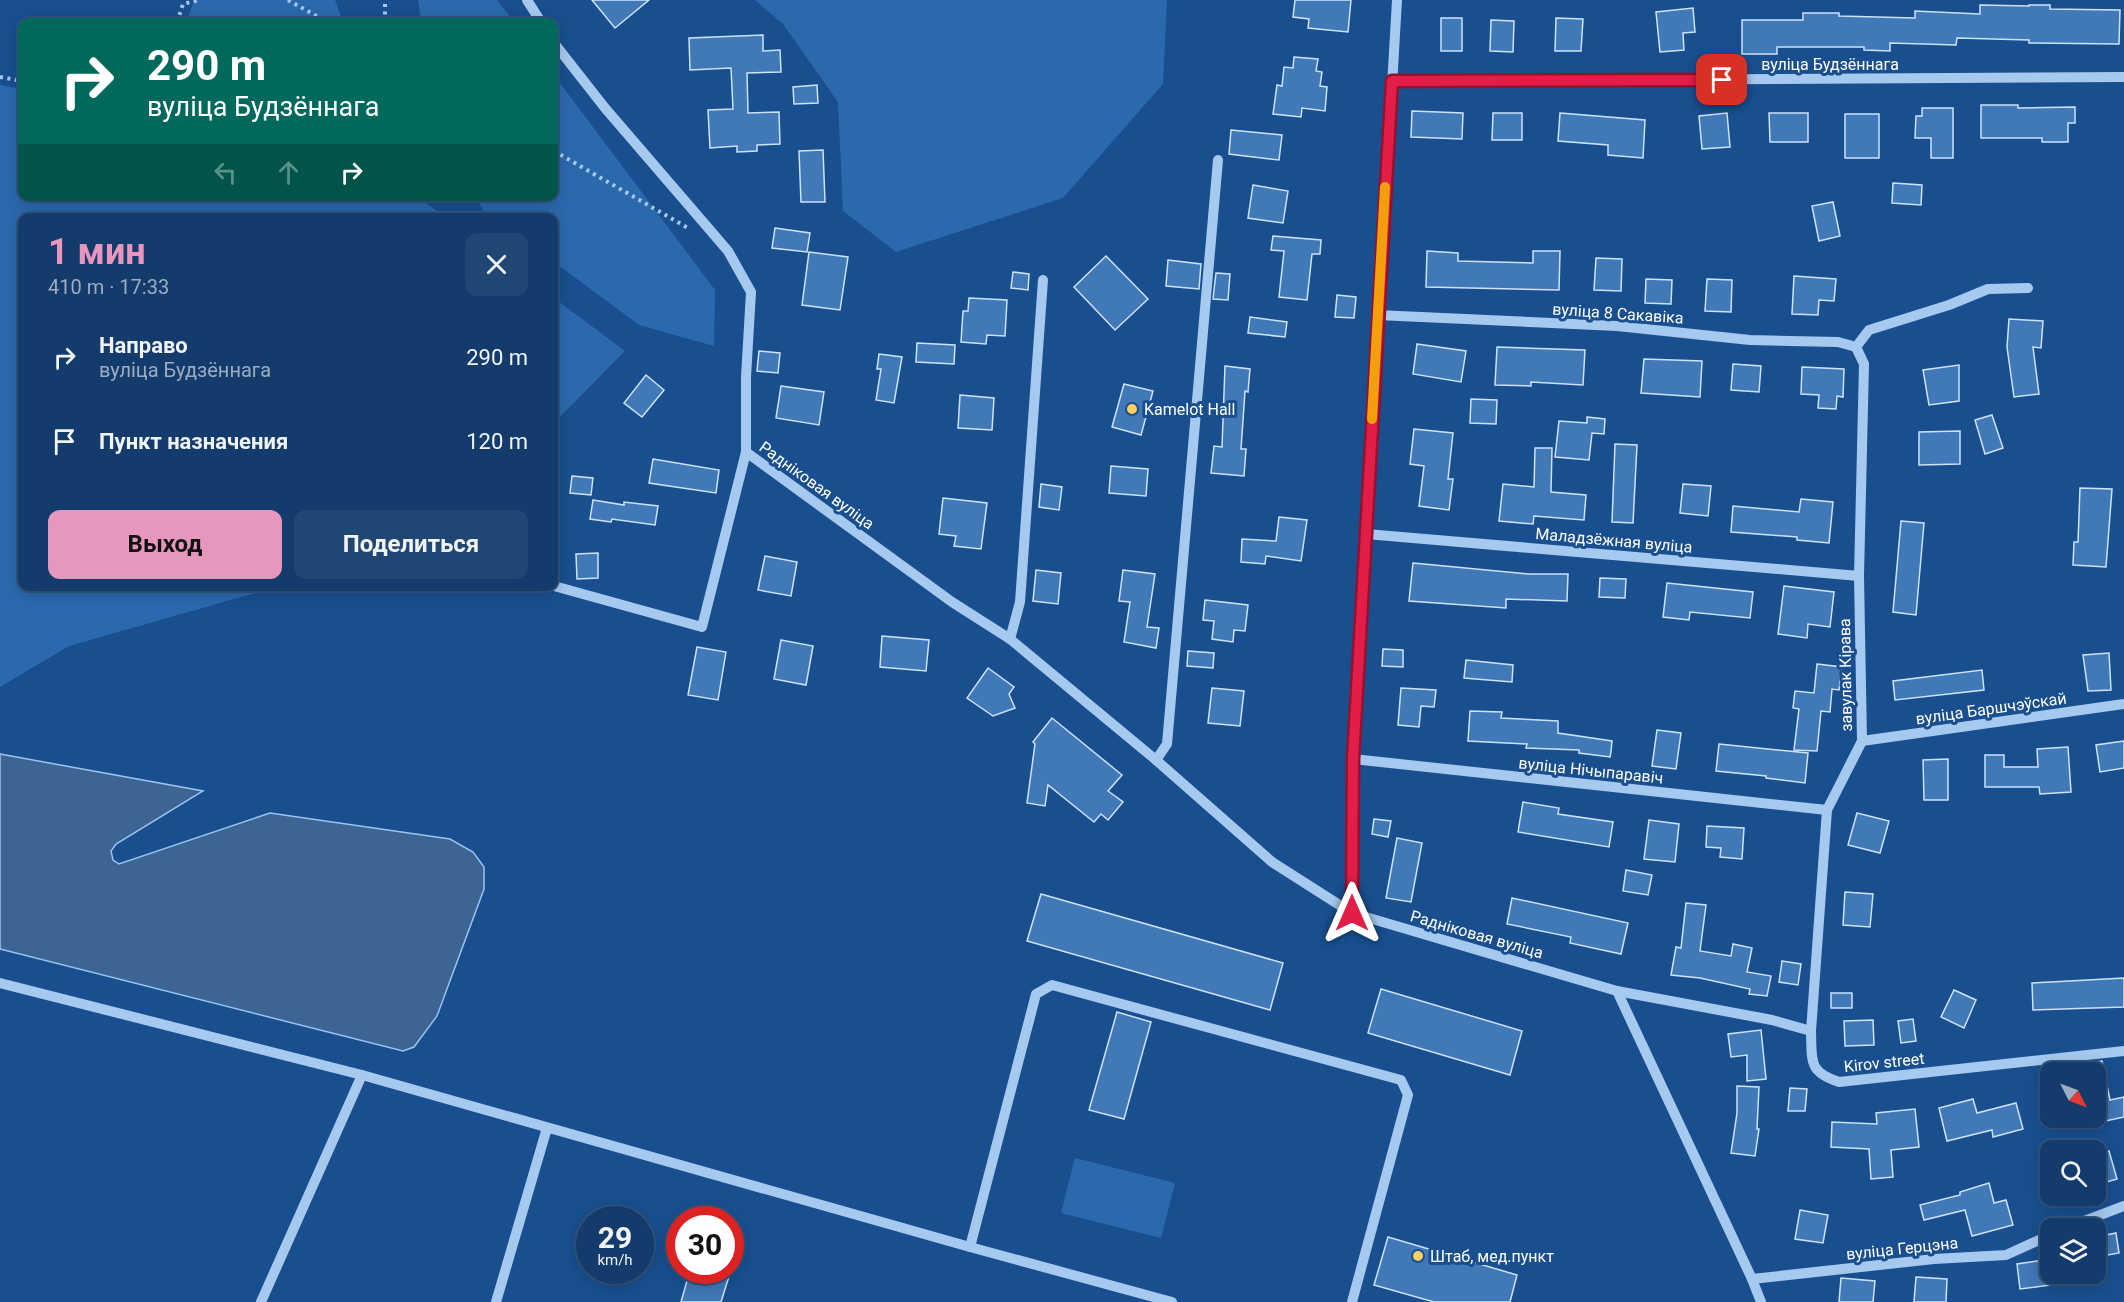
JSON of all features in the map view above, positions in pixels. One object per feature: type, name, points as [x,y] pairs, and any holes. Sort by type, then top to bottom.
[{"type":"street","points":[[527,0],[538,18]]},
{"type":"street","points":[[1352,913],[1353,759],[1396,0]]},
{"type":"street","name":"Радніковая вуліца","points":[[558,48],[605,108],[728,251],[751,292],[746,378],[746,452],[952,602],[1010,639],[1156,760],[1272,862],[1352,913],[1617,991]]},
{"type":"street","name":"вуліца Будзённага","points":[[1392,81],[2124,77]]},
{"type":"street","points":[[1156,760],[1167,744],[1218,160]]},
{"type":"street","points":[[1010,639],[1020,602],[1043,280]]},
{"type":"street","points":[[1856,347],[1869,330],[1949,305],[1988,289],[2028,288]]},
{"type":"street","name":"вуліца 8 Сакавіка","points":[[1377,315],[1617,326],[1750,340],[1838,342],[1856,347]]},
{"type":"street","name":"завулак Кірава","points":[[1811,1032],[1827,810],[1862,741],[1859,576],[1864,364],[1856,347]]},
{"type":"street","points":[[558,587],[702,627],[746,452]]},
{"type":"street","name":"Маладзёжная вуліца","points":[[1366,534],[1859,576]]},
{"type":"street","name":"вуліца Баршчэўскай","points":[[1862,741],[2124,704]]},
{"type":"street","name":"вуліца Нічыпаравіч","points":[[1353,759],[1827,810]]},
{"type":"street","points":[[0,982],[362,1076],[970,1248],[1172,1302]]},
{"type":"street","points":[[970,1248],[1036,994],[1052,984],[1401,1080],[1408,1095],[1352,1302]]},
{"type":"street","points":[[1617,991],[1772,1020],[1811,1032]]},
{"type":"street","points":[[1617,991],[1761,1302]]},
{"type":"street","name":"Kirov street","points":[[1811,1032],[1812,1062],[1822,1076],[1839,1082],[2124,1051]]},
{"type":"street","points":[[261,1302],[362,1076]]},
{"type":"street","points":[[496,1302],[548,1128]]},
{"type":"street","points":[[2092,1218],[2124,1206]]},
{"type":"street","name":"вуліца Герцэна","points":[[1752,1279],[1934,1259],[2006,1255],[2040,1240]]},
{"type":"path","points":[[178,18],[183,4],[199,0]]},
{"type":"path","points":[[288,0],[320,18]]},
{"type":"path","points":[[385,0],[385,18]]},
{"type":"path","points":[[0,77],[18,80]]},
{"type":"path","points":[[558,153],[697,233]]},
{"type":"shaded area","points":[[194,0],[335,0],[342,18],[188,18]]},
{"type":"shaded area","points":[[418,0],[497,0],[511,18],[420,18]]},
{"type":"shaded area","points":[[755,0],[1167,0],[1163,84],[1063,198],[896,252],[843,211],[838,102],[783,24]]},
{"type":"shaded area","points":[[558,80],[715,290],[714,346],[639,325],[558,265],[558,213],[487,213],[477,201],[558,201]]},
{"type":"shaded area","points":[[0,85],[18,88],[18,201],[423,201],[440,213],[18,213],[18,591],[262,591],[69,646],[0,687]]},
{"type":"shaded area","points":[[558,301],[625,351],[558,419]]},
{"type":"shaded area","points":[[0,754],[203,791],[116,844],[111,851],[113,860],[119,864],[270,813],[450,839],[473,852],[484,867],[484,889],[437,1016],[414,1047],[403,1051],[0,949]]},
{"type":"shaded area","points":[[1075,1158],[1175,1183],[1161,1238],[1061,1213]]},
{"type":"building","points":[[592,0],[649,0],[615,28]]},
{"type":"building","points":[[1295,0],[1351,0],[1348,32],[1308,28],[1309,19],[1293,17]]},
{"type":"building","points":[[1980,5],[2050,5],[2050,9],[2120,10],[2119,44],[2029,43],[2029,40],[1957,38],[1956,45],[1890,43],[1890,51],[1864,50],[1864,47],[1777,47],[1777,54],[1742,54],[1742,20],[1803,20],[1803,13],[1915,18],[1915,11],[1980,14]]},
{"type":"building","points":[[1693,8],[1695,32],[1683,33],[1684,50],[1660,52],[1656,12]]},
{"type":"building","points":[[1441,18],[1462,18],[1462,51],[1441,51]]},
{"type":"building","points":[[1556,18],[1583,19],[1581,51],[1555,51]]},
{"type":"building","points":[[1491,20],[1514,21],[1513,52],[1490,51]]},
{"type":"building","points":[[763,35],[763,51],[780,50],[781,72],[747,73],[748,113],[779,112],[780,144],[757,145],[757,151],[737,152],[737,146],[710,148],[708,110],[733,109],[731,68],[690,70],[689,38]]},
{"type":"building","points":[[1294,57],[1318,59],[1316,71],[1322,72],[1320,86],[1327,87],[1325,111],[1302,108],[1301,117],[1273,114],[1277,85],[1282,86],[1284,67],[1293,68]]},
{"type":"building","points":[[817,85],[818,103],[794,104],[793,87]]},
{"type":"building","points":[[1981,105],[2018,105],[2018,108],[2075,107],[2075,123],[2068,123],[2068,142],[2042,142],[2042,138],[1981,138]]},
{"type":"building","points":[[1922,108],[1953,108],[1953,158],[1931,158],[1931,138],[1915,138],[1916,116],[1922,116]]},
{"type":"building","points":[[1412,111],[1463,113],[1462,139],[1411,137]]},
{"type":"building","points":[[1493,113],[1522,113],[1522,140],[1492,140]]},
{"type":"building","points":[[1560,113],[1645,120],[1643,158],[1608,155],[1608,145],[1558,141]]},
{"type":"building","points":[[1727,113],[1730,147],[1702,149],[1699,116]]},
{"type":"building","points":[[1769,113],[1808,113],[1808,142],[1770,142]]},
{"type":"building","points":[[1845,114],[1879,114],[1879,158],[1845,158]]},
{"type":"building","points":[[1231,130],[1282,135],[1279,160],[1229,154]]},
{"type":"building","points":[[823,150],[825,202],[801,202],[799,151]]},
{"type":"building","points":[[1893,183],[1922,185],[1921,205],[1892,203]]},
{"type":"building","points":[[1253,185],[1288,191],[1283,223],[1248,218]]},
{"type":"building","points":[[1833,202],[1840,236],[1819,241],[1812,206]]},
{"type":"building","points":[[775,228],[810,233],[807,252],[772,248]]},
{"type":"building","points":[[1273,236],[1321,240],[1320,254],[1312,254],[1307,300],[1279,297],[1284,251],[1271,250]]},
{"type":"building","points":[[1427,251],[1458,253],[1458,261],[1533,263],[1533,251],[1560,251],[1559,290],[1426,287]]},
{"type":"building","points":[[809,252],[848,257],[840,310],[802,305]]},
{"type":"building","points":[[1106,256],[1148,299],[1115,330],[1074,287]]},
{"type":"building","points":[[1596,258],[1622,259],[1621,291],[1594,290]]},
{"type":"building","points":[[1168,260],[1201,264],[1199,289],[1166,286]]},
{"type":"building","points":[[1013,272],[1029,274],[1028,290],[1011,288]]},
{"type":"building","points":[[1216,273],[1230,274],[1228,300],[1213,299]]},
{"type":"building","points":[[1794,276],[1836,279],[1834,301],[1819,300],[1818,315],[1792,314]]},
{"type":"building","points":[[1646,279],[1672,280],[1671,304],[1645,303]]},
{"type":"building","points":[[1707,279],[1732,280],[1731,312],[1705,311]]},
{"type":"building","points":[[1337,295],[1356,297],[1354,318],[1335,317]]},
{"type":"building","points":[[969,298],[1007,300],[1005,336],[987,335],[986,344],[961,342],[963,311],[968,311]]},
{"type":"building","points":[[1250,317],[1287,322],[1285,337],[1248,333]]},
{"type":"building","points":[[2009,319],[2043,321],[2041,348],[2033,347],[2039,394],[2014,397],[2007,347]]},
{"type":"building","points":[[917,343],[955,345],[954,364],[916,362]]},
{"type":"building","points":[[1417,344],[1466,351],[1461,382],[1413,374]]},
{"type":"building","points":[[1497,347],[1585,350],[1583,385],[1531,382],[1531,386],[1495,385]]},
{"type":"building","points":[[759,351],[780,353],[778,373],[757,371]]},
{"type":"building","points":[[879,354],[902,357],[894,403],[876,400],[881,369],[877,369]]},
{"type":"building","points":[[1644,359],[1702,361],[1700,397],[1641,393]]},
{"type":"building","points":[[1733,364],[1761,366],[1759,392],[1731,390]]},
{"type":"building","points":[[1959,365],[1959,401],[1929,405],[1923,370]]},
{"type":"building","points":[[1225,366],[1250,369],[1248,392],[1245,391],[1241,449],[1246,449],[1244,476],[1211,473],[1214,446],[1222,447]]},
{"type":"building","points":[[1802,367],[1844,369],[1843,397],[1837,396],[1836,409],[1818,408],[1819,395],[1801,394]]},
{"type":"building","points":[[646,375],[664,390],[642,417],[624,403]]},
{"type":"building","name":"Kamelot Hall","points":[[1124,384],[1153,391],[1141,435],[1112,427]]},
{"type":"building","points":[[781,386],[824,392],[819,425],[776,418]]},
{"type":"building","points":[[960,395],[994,398],[992,430],[958,428]]},
{"type":"building","points":[[1471,399],[1497,400],[1496,424],[1470,423]]},
{"type":"building","points":[[1992,415],[2003,448],[1985,454],[1975,420]]},
{"type":"building","points":[[1587,417],[1605,419],[1604,434],[1592,433],[1589,460],[1555,457],[1559,421],[1587,423]]},
{"type":"building","points":[[1414,429],[1453,433],[1448,479],[1453,479],[1449,510],[1419,506],[1424,466],[1410,464]]},
{"type":"building","points":[[1960,431],[1960,464],[1919,465],[1919,432]]},
{"type":"building","points":[[1615,444],[1637,445],[1633,523],[1612,522]]},
{"type":"building","points":[[1535,448],[1552,448],[1551,492],[1586,495],[1584,520],[1534,516],[1533,524],[1499,521],[1503,484],[1534,487]]},
{"type":"building","points":[[653,459],[719,470],[716,493],[649,483]]},
{"type":"building","points":[[1111,466],[1148,469],[1146,496],[1109,493]]},
{"type":"building","points":[[572,476],[593,478],[591,495],[570,493]]},
{"type":"building","points":[[1041,484],[1062,487],[1059,510],[1039,507]]},
{"type":"building","points":[[1683,484],[1711,486],[1708,516],[1680,513]]},
{"type":"building","points":[[2080,488],[2112,489],[2106,567],[2073,565],[2074,542],[2078,542]]},
{"type":"building","points":[[943,498],[987,503],[981,549],[954,546],[956,536],[939,534]]},
{"type":"building","points":[[1801,499],[1833,502],[1829,543],[1797,540],[1797,537],[1731,532],[1733,506],[1799,512]]},
{"type":"building","points":[[593,500],[624,505],[624,502],[658,506],[655,525],[612,519],[611,522],[590,519]]},
{"type":"building","points":[[1279,517],[1307,520],[1301,561],[1266,556],[1265,564],[1241,562],[1242,539],[1276,541]]},
{"type":"building","points":[[1901,521],[1924,523],[1916,615],[1893,612]]},
{"type":"building","points":[[598,553],[598,578],[577,579],[576,554]]},
{"type":"building","points":[[765,556],[797,562],[791,596],[758,590]]},
{"type":"building","points":[[1413,563],[1529,574],[1568,574],[1567,601],[1506,599],[1506,608],[1409,601]]},
{"type":"building","points":[[1036,570],[1061,573],[1058,604],[1033,601]]},
{"type":"building","points":[[1123,570],[1155,574],[1147,627],[1159,628],[1156,648],[1124,642],[1130,602],[1119,601]]},
{"type":"building","points":[[1600,578],[1626,579],[1625,598],[1599,597]]},
{"type":"building","points":[[1667,583],[1753,592],[1750,618],[1690,612],[1689,620],[1663,617]]},
{"type":"building","points":[[1784,586],[1834,592],[1830,627],[1808,624],[1807,638],[1778,634]]},
{"type":"building","points":[[1205,600],[1248,605],[1245,631],[1234,630],[1233,642],[1212,639],[1214,621],[1203,620]]},
{"type":"building","points":[[882,636],[929,640],[926,671],[880,667]]},
{"type":"building","points":[[781,640],[813,646],[806,685],[774,679]]},
{"type":"building","points":[[697,647],[726,652],[718,700],[688,695]]},
{"type":"building","points":[[1383,649],[1403,650],[1403,667],[1382,666]]},
{"type":"building","points":[[1188,651],[1214,653],[1213,668],[1187,666]]},
{"type":"building","points":[[2109,653],[2111,690],[2088,691],[2083,655]]},
{"type":"building","points":[[1466,660],[1513,665],[1512,682],[1464,678]]},
{"type":"building","points":[[1817,664],[1842,667],[1839,690],[1832,689],[1830,712],[1821,711],[1817,751],[1794,750],[1799,709],[1793,708],[1795,691],[1814,693]]},
{"type":"building","points":[[988,668],[1014,687],[1009,694],[1015,708],[993,716],[967,698]]},
{"type":"building","points":[[1982,670],[1984,690],[1895,700],[1893,681]]},
{"type":"building","points":[[1212,688],[1244,691],[1240,726],[1208,723]]},
{"type":"building","points":[[1401,688],[1436,690],[1434,707],[1421,706],[1419,727],[1398,725]]},
{"type":"building","points":[[1470,711],[1502,712],[1501,718],[1558,721],[1558,733],[1612,741],[1610,757],[1579,753],[1579,750],[1526,748],[1527,744],[1468,741]]},
{"type":"building","points":[[1052,718],[1122,775],[1108,791],[1123,802],[1108,820],[1101,814],[1094,822],[1048,785],[1045,806],[1027,803],[1035,744],[1033,742]]},
{"type":"building","points":[[1657,730],[1681,733],[1676,769],[1652,766]]},
{"type":"building","points":[[2124,741],[2124,768],[2100,772],[2096,745]]},
{"type":"building","points":[[1719,744],[1808,753],[1805,783],[1716,771]]},
{"type":"building","points":[[2068,747],[2071,792],[2040,794],[2039,787],[1985,787],[1985,755],[2004,755],[2004,767],[2038,767],[2037,749]]},
{"type":"building","points":[[1948,759],[1948,800],[1924,800],[1923,760]]},
{"type":"building","points":[[1523,802],[1559,808],[1558,814],[1613,822],[1609,847],[1518,832]]},
{"type":"building","points":[[1857,813],[1889,821],[1880,853],[1848,845]]},
{"type":"building","points":[[1374,819],[1391,821],[1388,837],[1372,834]]},
{"type":"building","points":[[1649,820],[1679,824],[1675,862],[1644,859]]},
{"type":"building","points":[[1707,826],[1744,828],[1742,859],[1720,857],[1721,848],[1706,847]]},
{"type":"building","points":[[1397,838],[1422,843],[1411,902],[1386,898]]},
{"type":"building","points":[[1626,870],[1652,875],[1648,895],[1623,891]]},
{"type":"building","points":[[1845,892],[1873,894],[1870,927],[1843,925]]},
{"type":"building","points":[[1041,894],[1283,963],[1270,1010],[1027,941]]},
{"type":"building","points":[[1512,898],[1628,923],[1621,954],[1570,943],[1571,937],[1507,924]]},
{"type":"building","points":[[1686,903],[1706,905],[1700,951],[1731,956],[1733,944],[1752,948],[1747,972],[1771,976],[1767,996],[1749,994],[1750,989],[1700,978],[1671,975],[1676,947],[1681,948]]},
{"type":"building","points":[[1782,961],[1801,964],[1798,985],[1779,982]]},
{"type":"building","points":[[2124,978],[2124,1007],[2033,1010],[2032,983]]},
{"type":"building","points":[[1381,989],[1522,1031],[1510,1075],[1368,1033]]},
{"type":"building","points":[[1954,990],[1976,1000],[1964,1028],[1941,1017]]},
{"type":"building","points":[[1831,993],[1852,993],[1852,1008],[1831,1008]]},
{"type":"building","points":[[1117,1012],[1151,1022],[1124,1119],[1089,1110]]},
{"type":"building","points":[[1913,1019],[1916,1041],[1901,1043],[1898,1021]]},
{"type":"building","points":[[1873,1020],[1874,1045],[1845,1046],[1844,1021]]},
{"type":"building","points":[[1761,1030],[1766,1079],[1747,1081],[1747,1055],[1731,1057],[1728,1034]]},
{"type":"building","points":[[2106,1080],[2110,1100],[2124,1097],[2124,1117],[2106,1121]]},
{"type":"building","points":[[1737,1086],[1759,1087],[1757,1129],[1759,1129],[1755,1156],[1731,1153],[1737,1113]]},
{"type":"building","points":[[1790,1088],[1807,1089],[1805,1111],[1788,1111]]},
{"type":"building","points":[[1973,1099],[1977,1113],[2016,1103],[2023,1129],[1993,1137],[1992,1130],[1947,1141],[1939,1108]]},
{"type":"building","points":[[1915,1109],[1919,1147],[1891,1150],[1893,1177],[1871,1179],[1869,1149],[1831,1147],[1832,1122],[1877,1124],[1876,1113]]},
{"type":"building","points":[[2109,1151],[2117,1179],[2106,1182],[2106,1152]]},
{"type":"building","points":[[1989,1183],[1994,1203],[2006,1200],[2013,1225],[1972,1236],[1965,1210],[1924,1220],[1920,1205],[1960,1195],[1960,1192]]},
{"type":"building","points":[[1800,1210],[1828,1215],[1823,1243],[1795,1239]]},
{"type":"building","points":[[2116,1233],[2119,1253],[2106,1255],[2106,1235]]},
{"type":"building","name":"Штаб, мeд.пункт","points":[[1388,1237],[1517,1275],[1510,1302],[1434,1302],[1374,1285]]},
{"type":"building","points":[[2040,1261],[2040,1284],[2050,1285],[2020,1289],[2017,1264]]},
{"type":"building","points":[[1916,1277],[1947,1279],[1946,1302],[1914,1302]]},
{"type":"building","points":[[1841,1278],[1875,1281],[1873,1302],[1839,1302]]},
{"type":"building","points":[[686,1284],[727,1284],[721,1302],[681,1302]]},
{"type":"slow traffic","points":[[1372,419],[1385,187]]},
{"type":"place","name":"Kamelot Hall","points":[[1132,409]]},
{"type":"place","name":"Штаб, мeд.пункт","points":[[1418,1256]]},
{"type":"route","points":[[1352,913],[1353,759],[1392,81],[1722,80]]}]
